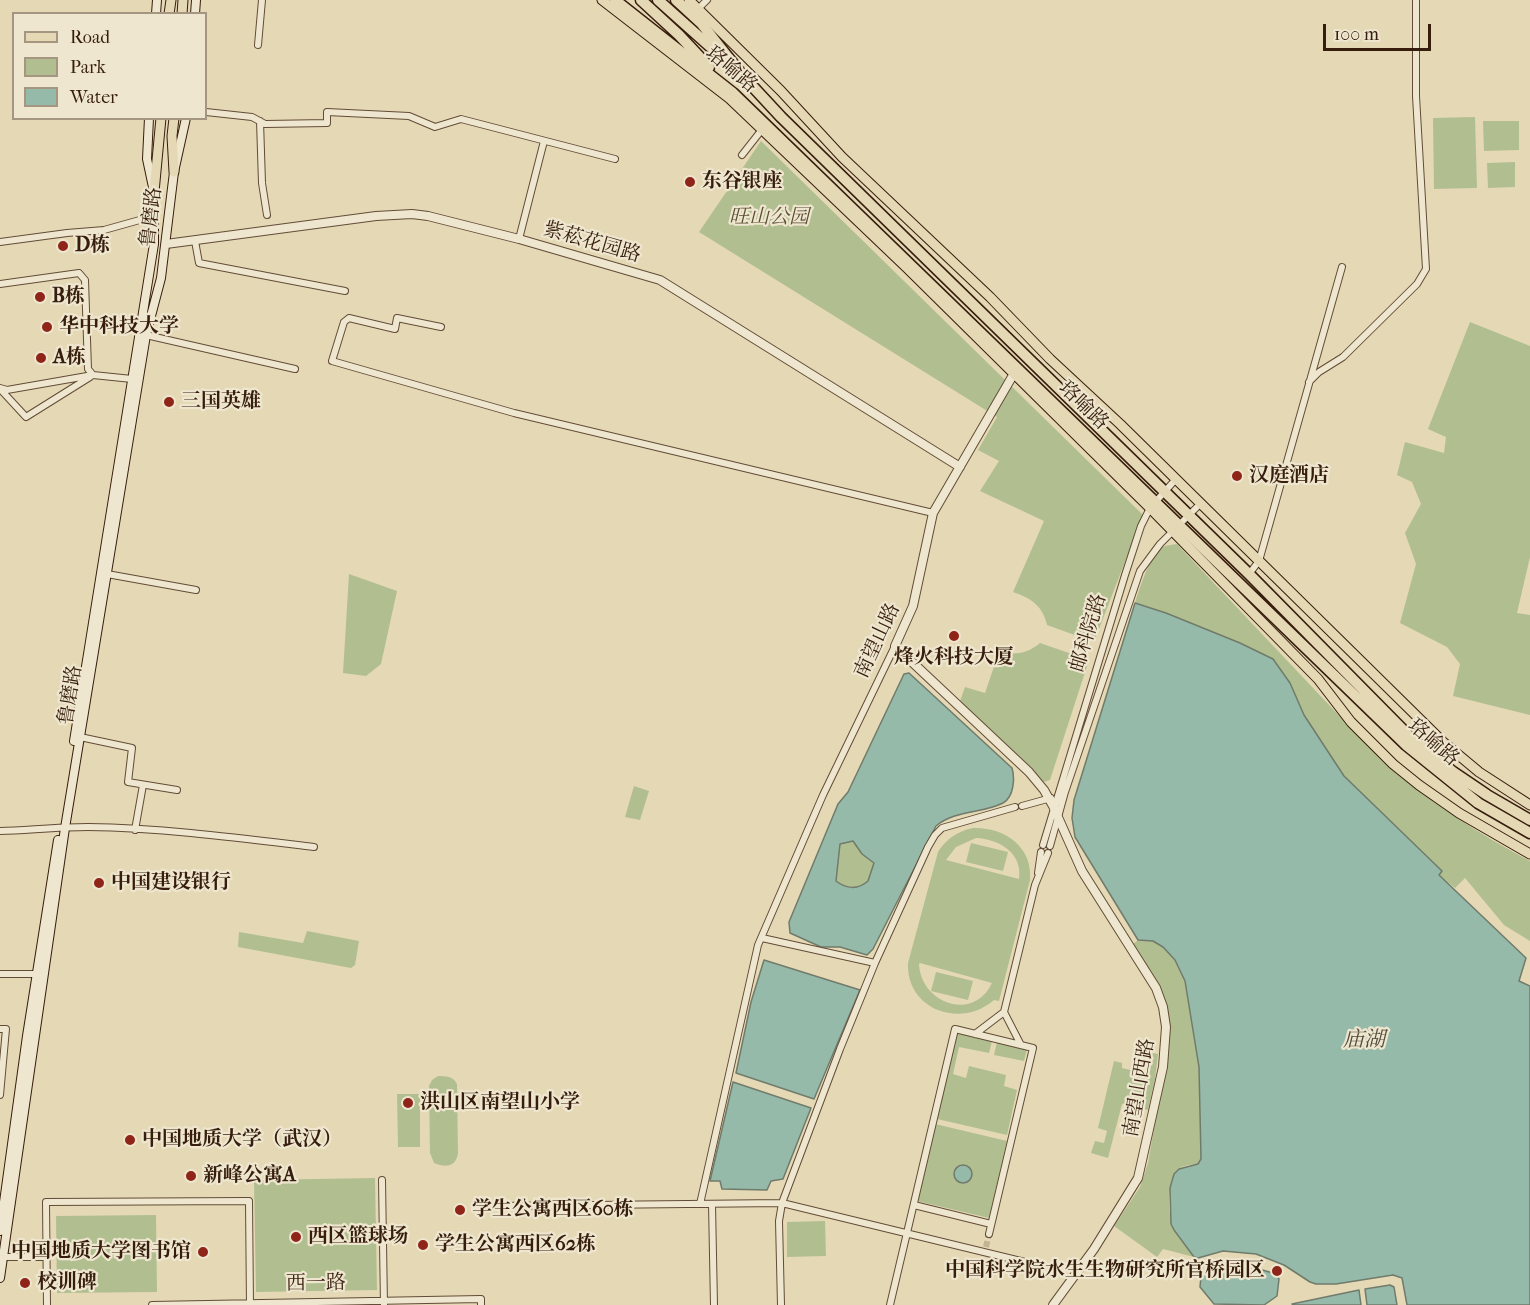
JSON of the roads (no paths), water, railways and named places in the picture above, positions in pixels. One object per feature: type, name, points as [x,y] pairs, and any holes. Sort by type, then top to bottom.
[{"type":"highway","name":"珞喻路","points":[[615,0],[733,93],[764,127],[1176,528],[1406,745],[1478,803],[1530,833]]},
{"type":"highway","points":[[641,0],[679,34],[733,93]]},
{"type":"highway","points":[[658,0],[742,75]]},
{"type":"highway","name":"珞喻路","points":[[676,0],[696,12],[742,75],[781,117],[1249,574],[1410,737],[1453,772],[1530,820]]},
{"type":"main road","points":[[602,0],[764,127]]},
{"type":"main road","points":[[688,0],[696,12],[781,91],[842,157],[990,297],[1443,742],[1479,772],[1530,805]]},
{"type":"main road","name":"鲁磨路","points":[[0,1278],[63,829],[153,244],[154,192],[147,159],[149,120]]},
{"type":"main road","points":[[154,192],[161,120]]},
{"type":"main road","points":[[174,120],[172,136],[174,172]]},
{"type":"main road","name":"鲁磨路","points":[[0,1231],[37,974],[80,737],[146,334],[161,278],[174,172],[186,120]]},
{"type":"main road","points":[[1176,528],[1318,679],[1351,722],[1393,764],[1452,808],[1530,854]]},
{"type":"street","points":[[258,45],[261,0]]},
{"type":"street","points":[[696,12],[707,0]]},
{"type":"street","points":[[1309,382],[1319,372],[1343,357],[1417,284],[1426,269],[1416,96],[1416,0]]},
{"type":"street","points":[[207,112],[252,117],[265,124],[327,123],[327,112],[409,116],[435,127],[462,119],[615,159]]},
{"type":"street","points":[[260,121],[262,183],[267,215]]},
{"type":"street","points":[[742,155],[764,127]]},
{"type":"street","points":[[519,239],[544,141]]},
{"type":"street","name":"紫菘花园路","points":[[166,244],[376,216],[412,214],[519,239],[660,280],[960,467]]},
{"type":"street","points":[[0,242],[104,230],[154,216]]},
{"type":"street","points":[[195,241],[199,263],[345,291]]},
{"type":"street","points":[[1249,574],[1259,561],[1342,267]]},
{"type":"street","points":[[0,284],[79,273],[85,280],[88,369],[93,375]]},
{"type":"street","points":[[441,327],[397,318],[395,329],[349,318],[344,322],[332,361],[514,413],[933,513]]},
{"type":"street","points":[[146,334],[295,369]]},
{"type":"street","name":"南望山路","points":[[700,1204],[758,945],[823,795],[913,606],[933,513],[1015,371]]},
{"type":"street","points":[[0,388],[7,390],[93,375],[132,379]]},
{"type":"street","points":[[0,388],[26,417],[93,375]]},
{"type":"street","name":"邮科院路","points":[[1045,849],[1052,801],[1141,526],[1153,505],[1176,479]]},
{"type":"street","points":[[975,1034],[1004,1012],[1045,849],[1058,817],[1138,577],[1152,552],[1201,503]]},
{"type":"street","points":[[107,574],[196,590]]},
{"type":"street","name":"南望山西路","points":[[895,646],[1029,772],[1044,790],[1052,801],[1082,870],[1156,988],[1163,1007],[1166,1035],[1163,1067],[1138,1178],[1094,1248],[1053,1305]]},
{"type":"street","points":[[80,737],[132,748],[128,782],[177,790]]},
{"type":"street","points":[[135,830],[143,784]]},
{"type":"street","points":[[780,1305],[779,1221],[782,1203],[875,963],[928,847],[938,831],[946,826],[1019,806],[1063,799]]},
{"type":"street","points":[[0,831],[135,830],[314,847]]},
{"type":"street","points":[[762,938],[875,963]]},
{"type":"street","points":[[0,975],[37,974]]},
{"type":"street","points":[[1004,1012],[1021,1045]]},
{"type":"street","points":[[0,1029],[6,1029],[0,1095]]},
{"type":"street","points":[[890,1305],[955,1029],[1033,1048],[989,1234]]},
{"type":"street","points":[[382,1180],[384,1302]]},
{"type":"street","points":[[47,1305],[46,1202],[249,1202],[250,1304]]},
{"type":"street","points":[[498,1206],[782,1203],[985,1250],[1029,1263]]},
{"type":"street","points":[[712,1204],[714,1305]]},
{"type":"street","points":[[914,1205],[991,1224]]},
{"type":"street","points":[[2,1257],[46,1257]]},
{"type":"street","name":"西一路","points":[[153,1305],[481,1302]]},
{"type":"water","name":"庙湖","points":[[1135,603],[1240,643],[1273,659],[1290,683],[1304,715],[1344,776],[1442,871],[1439,875],[1526,958],[1519,981],[1530,986],[1530,1305],[1407,1305],[1402,1278],[1393,1275],[1336,1284],[1316,1284],[1284,1265],[1256,1254],[1223,1251],[1194,1257],[1174,1230],[1171,1224],[1170,1188],[1174,1174],[1179,1169],[1198,1164],[1201,1159],[1199,1067],[1185,981],[1175,960],[1163,947],[1153,941],[1138,940],[1075,837],[1072,818],[1074,800]]},
{"type":"water","points":[[909,673],[1012,768],[1011,792],[1003,803],[951,817],[936,826],[873,949],[867,955],[840,947],[821,947],[790,933],[789,922],[838,804],[848,792],[904,674]],"holes":[[[853,841],[862,854],[874,863],[868,881],[860,886],[852,887],[844,886],[836,881],[840,844]]]},
{"type":"water","points":[[764,960],[860,990],[814,1099],[736,1073],[751,1002]]},
{"type":"water","points":[[733,1082],[811,1108],[783,1179],[771,1181],[767,1190],[722,1189],[720,1181],[710,1181]]},
{"type":"water","points":[[963,1165],[969,1168],[972,1174],[969,1180],[963,1183],[957,1180],[954,1174],[957,1168]]},
{"type":"water","points":[[1229,1265],[1249,1266],[1276,1274],[1279,1279],[1277,1296],[1264,1305],[1214,1304],[1200,1287],[1201,1276],[1210,1269]]},
{"type":"water","points":[[1390,1285],[1394,1287],[1397,1305],[1367,1305],[1365,1289]]},
{"type":"water","points":[[1359,1290],[1361,1305],[1292,1304]]},
{"type":"tunnel","points":[[986,1247],[989,1234]]},
{"type":"place","name":"东谷银座","points":[[690,182]]},
{"type":"place","name":"D栋","points":[[63,246]]},
{"type":"place","name":"B栋","points":[[40,297]]},
{"type":"place","name":"华中科技大学","points":[[47,327]]},
{"type":"place","name":"A栋","points":[[41,358]]},
{"type":"place","name":"三国英雄","points":[[169,402]]},
{"type":"place","name":"汉庭酒店","points":[[1237,476]]},
{"type":"place","name":"烽火科技大厦","points":[[954,636]]},
{"type":"place","name":"中国建设银行","points":[[99,883]]},
{"type":"place","name":"洪山区南望山小学","points":[[408,1103]]},
{"type":"place","name":"中国地质大学（武汉）","points":[[130,1140]]},
{"type":"place","name":"新峰公寓A","points":[[191,1176]]},
{"type":"place","name":"学生公寓西区60栋","points":[[460,1210]]},
{"type":"place","name":"西区篮球场","points":[[296,1237]]},
{"type":"place","name":"学生公寓西区62栋","points":[[423,1245]]},
{"type":"place","name":"中国地质大学图书馆","points":[[203,1252]]},
{"type":"place","name":"中国科学院水生生物研究所官桥园区","points":[[1277,1271]]},
{"type":"place","name":"校训碑","points":[[25,1283]]},
{"type":"park label","name":"旺山公园","points":[[769,218]]}]
